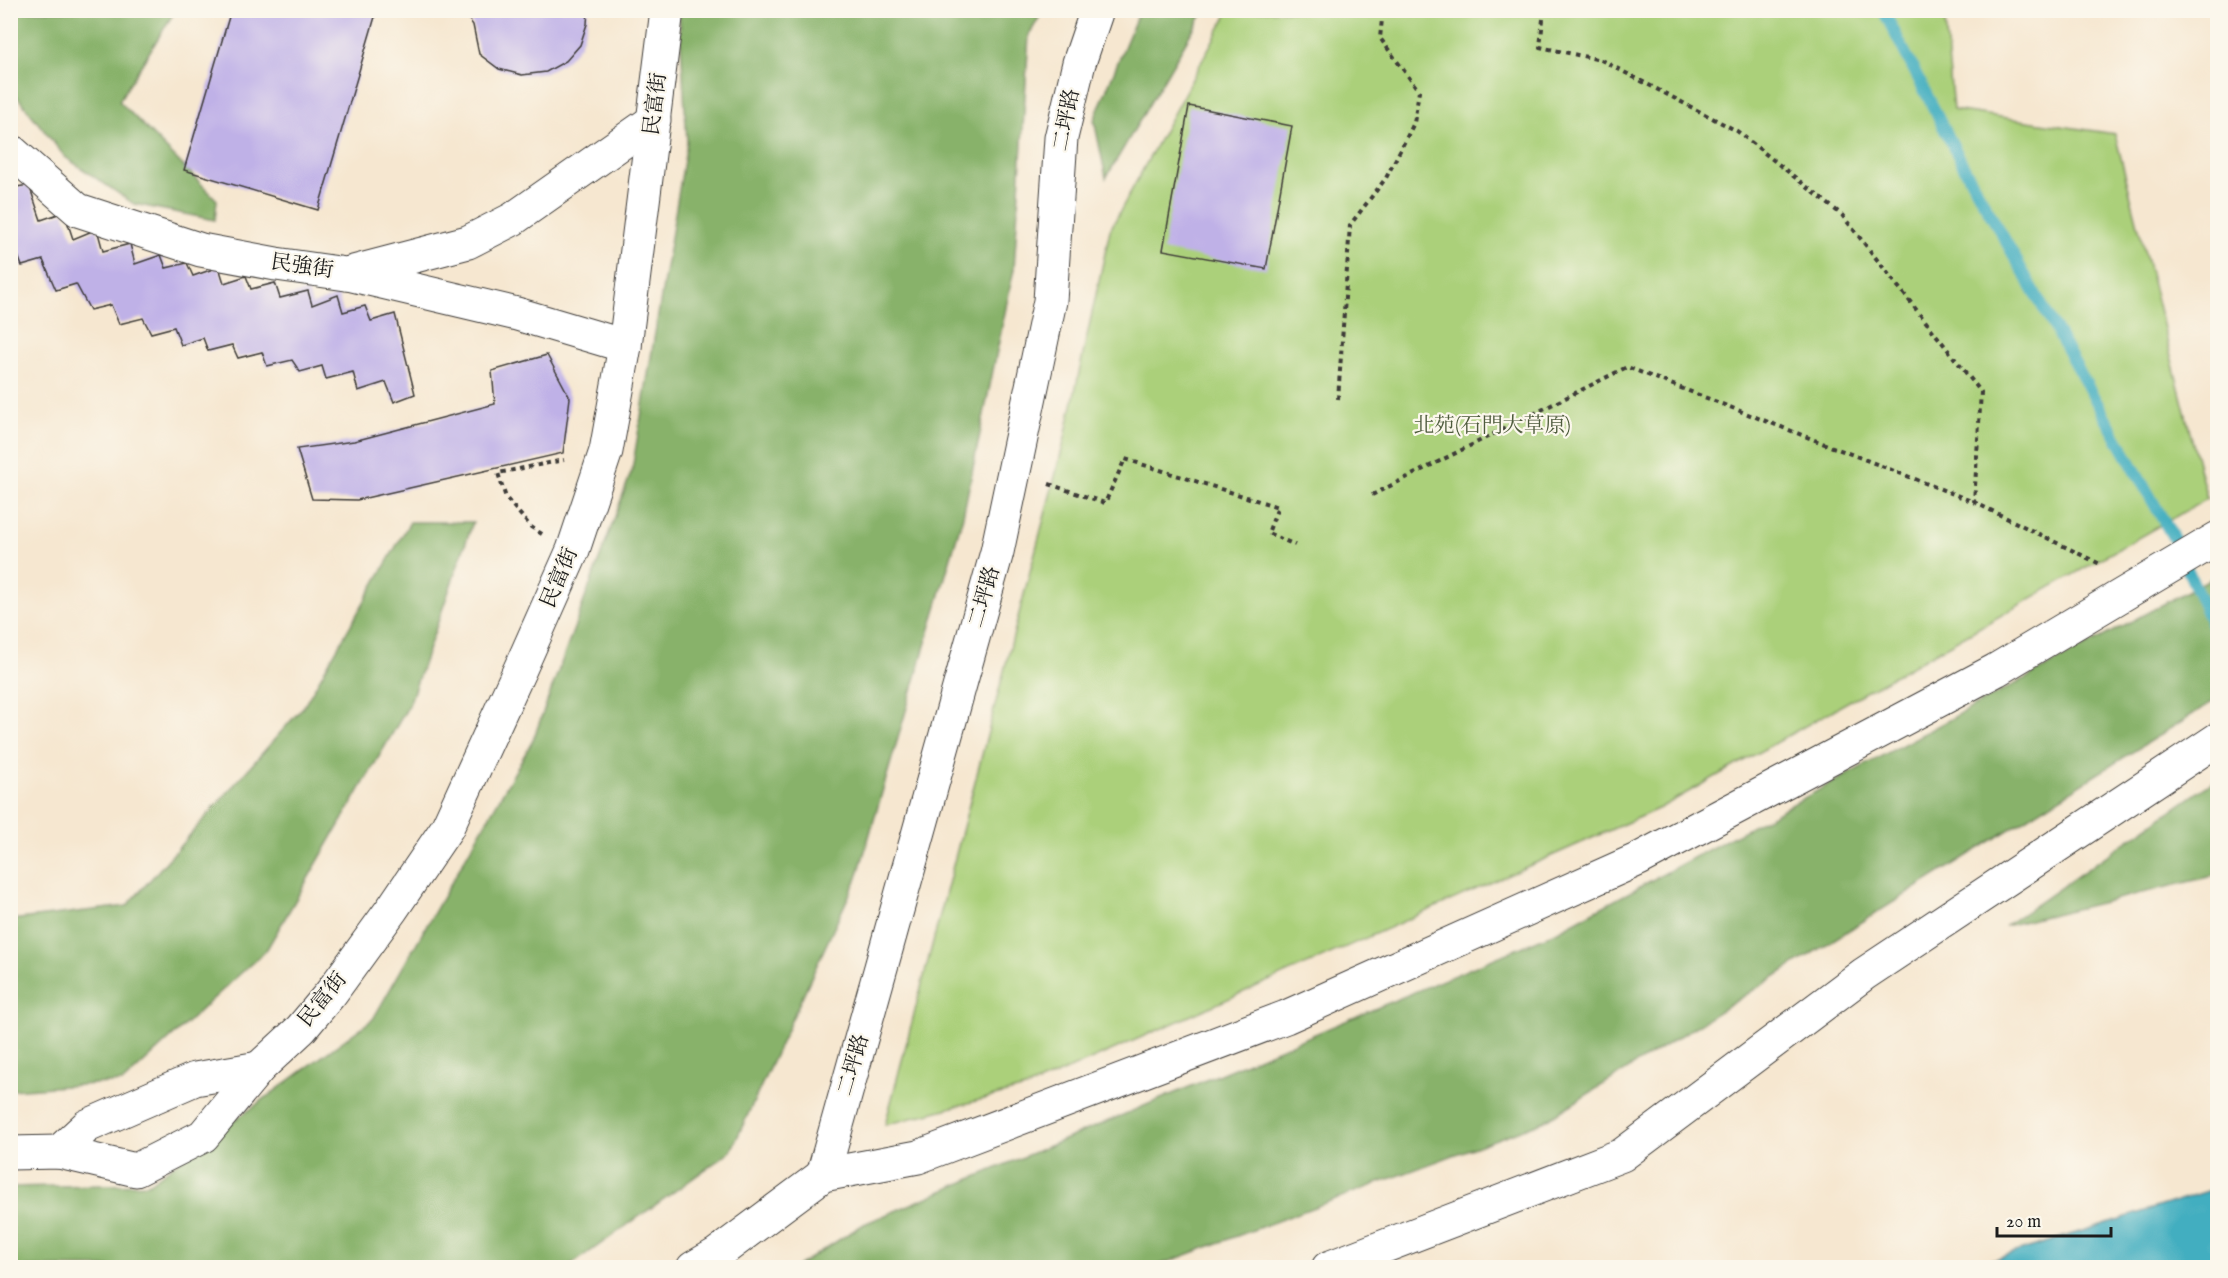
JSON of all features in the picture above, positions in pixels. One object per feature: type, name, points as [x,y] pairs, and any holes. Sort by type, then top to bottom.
[{"type":"street","name":"民富街","points":[[10,1153],[59,1152],[136,1170],[203,1136],[259,1068],[301,1029],[331,993],[447,828],[573,550],[606,451],[625,346],[667,10]]},
{"type":"street","name":"二坪路","points":[[823,1175],[997,552],[1050,301],[1061,138],[1079,63],[1097,10]]},
{"type":"street","name":"民強街","points":[[10,150],[78,210],[201,250],[346,274],[468,242],[513,219],[654,120]]},
{"type":"street","points":[[346,274],[517,314],[625,346]]},
{"type":"street","points":[[693,1268],[717,1254],[823,1175],[918,1157],[1276,1021],[1618,869],[1996,670],[2217,538]]},
{"type":"street","points":[[1328,1268],[1622,1155],[1864,974],[2217,739]]},
{"type":"street","points":[[59,1152],[87,1126],[195,1079],[259,1068]]},
{"type":"path","points":[[1338,399],[1350,225],[1386,178],[1414,123],[1419,91],[1380,38],[1383,10]]},
{"type":"path","points":[[1544,10],[1540,47],[1601,60],[1737,131],[1842,215],[1980,392],[1974,502]]},
{"type":"path","points":[[1372,495],[1627,367],[1974,502],[2141,584]]},
{"type":"path","points":[[573,550],[531,527],[506,498],[498,473],[606,451]]},
{"type":"path","points":[[1059,487],[1105,503],[1125,459],[1278,507],[1268,533],[1295,545]]},
{"type":"green space","points":[[11,11],[175,11],[119,101],[217,200],[215,220],[134,204],[65,157],[11,89]]},
{"type":"green space","points":[[679,11],[1043,11],[1029,35],[1014,269],[963,516],[857,878],[731,1151],[567,1268],[11,1267],[10,1187],[148,1184],[373,1019],[533,740],[632,470],[687,142]]},
{"type":"green space","points":[[1139,11],[1204,11],[1106,178],[1094,120]]},
{"type":"green space","name":"北苑(石門大草原)","points":[[1229,11],[1944,11],[1953,110],[2115,134],[2207,499],[1660,808],[1029,1087],[885,1125],[1064,442],[1110,230]]},
{"type":"green space","points":[[410,522],[473,522],[409,705],[267,949],[123,1082],[11,1090],[11,920],[127,906],[304,706]]},
{"type":"green space","points":[[2217,575],[2217,699],[1545,1121],[1154,1267],[796,1267],[864,1224],[1552,934]]},
{"type":"green space","points":[[2217,779],[2217,875],[2005,926]]},
{"type":"water","points":[[2217,1188],[2217,1267],[1969,1267]]},
{"type":"building","points":[[231,10],[377,10],[318,210],[184,170]]},
{"type":"building","points":[[462,10],[588,10],[587,24],[580,45],[566,61],[546,72],[522,75],[499,69],[479,54],[473,25]]},
{"type":"building","points":[[1189,106],[1292,126],[1266,269],[1163,250]]},
{"type":"building","points":[[29,185],[41,220],[64,212],[73,239],[97,229],[103,251],[130,244],[135,264],[161,255],[166,268],[187,263],[193,276],[219,267],[224,283],[246,276],[251,289],[275,283],[280,298],[308,291],[312,305],[338,295],[343,312],[365,306],[371,321],[395,314],[415,394],[394,402],[386,382],[358,391],[353,372],[326,379],[322,366],[300,372],[292,360],[267,366],[262,352],[238,358],[232,345],[208,351],[203,338],[181,345],[174,327],[151,333],[143,318],[119,324],[111,305],[90,310],[76,284],[56,290],[43,260],[22,266],[10,234],[10,188]]},
{"type":"building","points":[[547,355],[570,398],[563,453],[357,500],[312,499],[297,449],[354,441],[495,404],[492,371]]},
{"type":"waterway","points":[[1883,10],[1966,171],[2174,539],[2218,638]]}]
